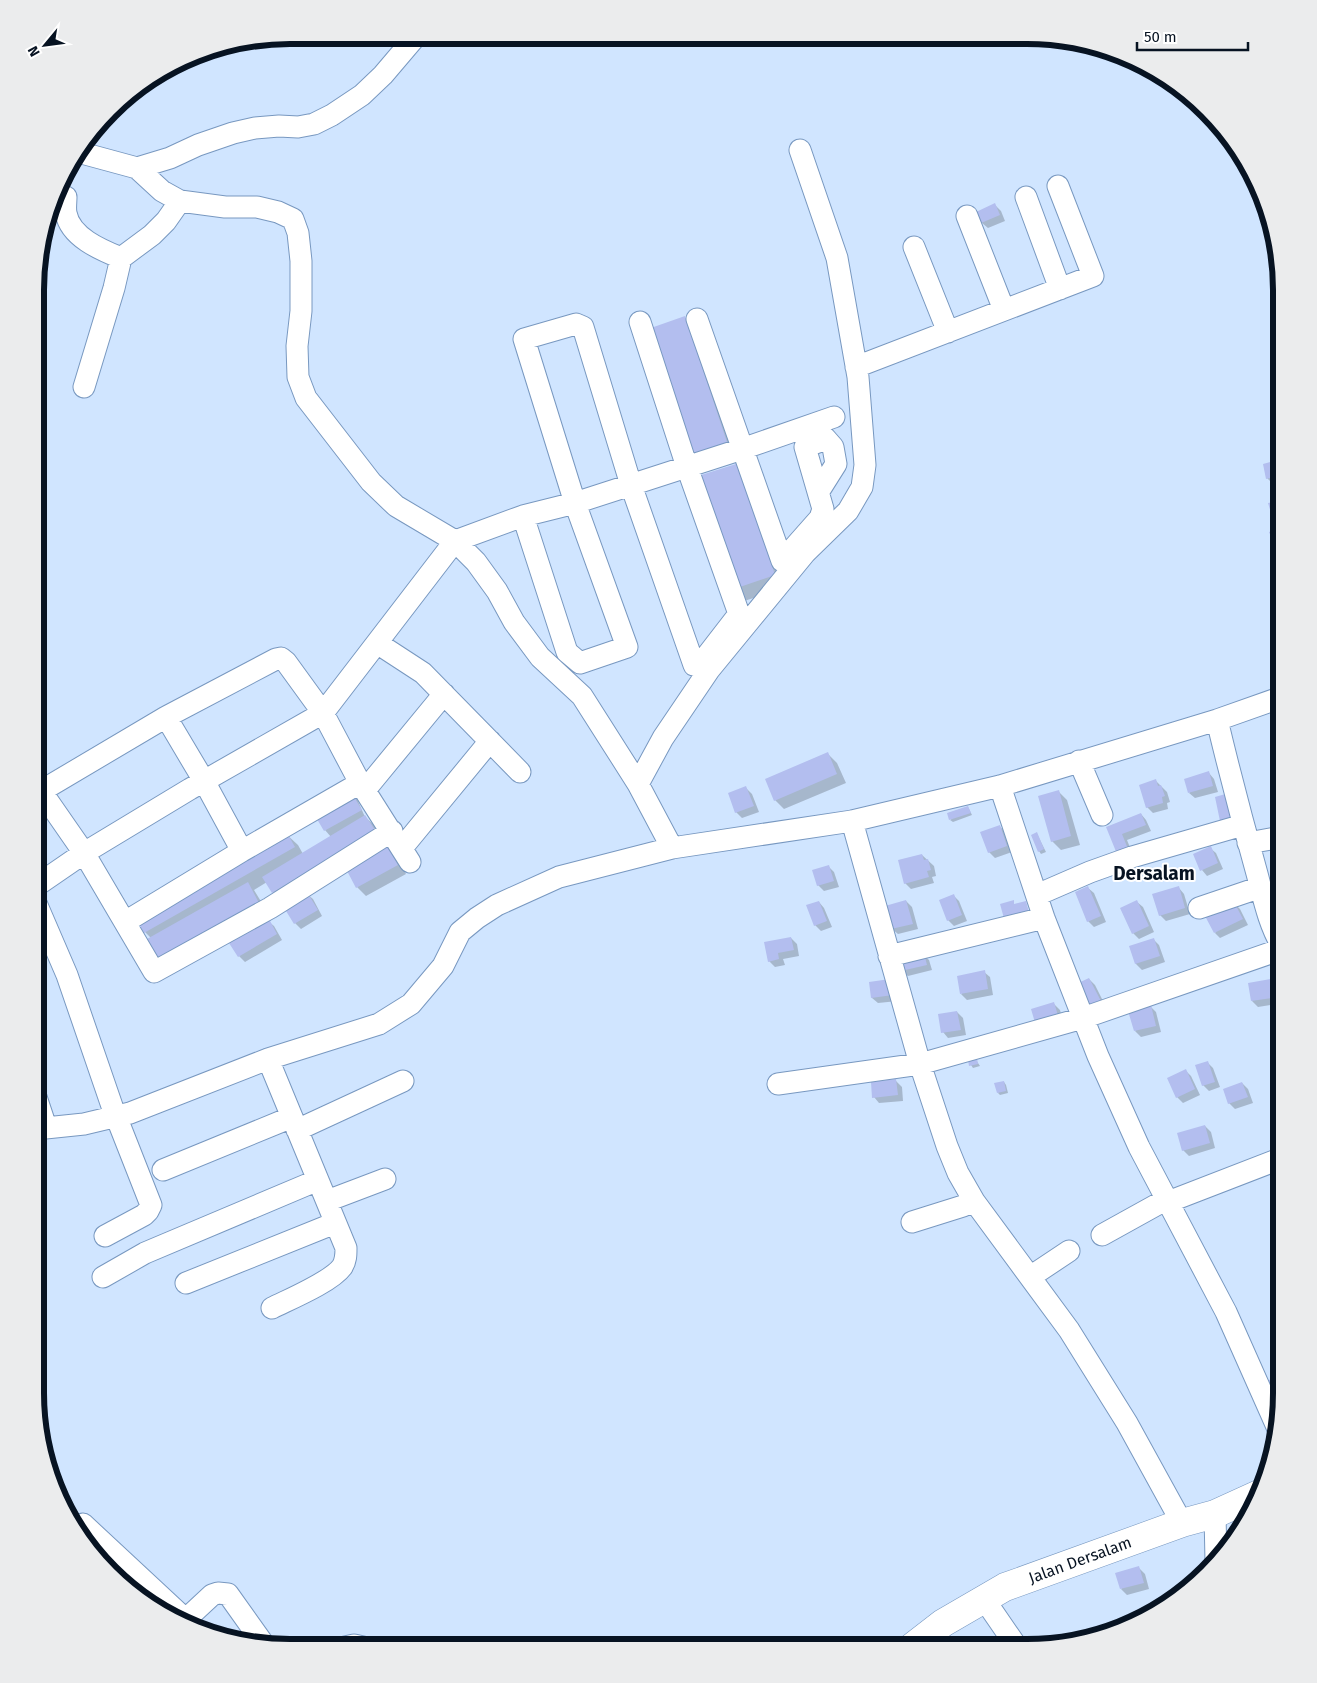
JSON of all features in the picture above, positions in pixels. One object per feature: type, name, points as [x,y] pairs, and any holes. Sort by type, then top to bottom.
[{"type":"main road","name":"Jalan Dersalam","points":[[923,1639],[943,1623],[1006,1587],[1182,1523],[1215,1514],[1250,1498]]},
{"type":"street","points":[[137,168],[170,158],[198,145],[234,133],[255,128],[314,124],[332,115],[362,95],[384,75],[410,44]]},
{"type":"street","points":[[638,784],[663,738],[709,670],[805,553],[848,511],[862,488],[865,465],[856,367],[837,258],[800,150]]},
{"type":"street","points":[[85,154],[137,168],[162,191],[180,201],[224,207],[257,207],[278,212],[293,219],[298,233],[300,261],[301,312],[297,346],[298,377],[306,398],[371,482],[396,506],[455,541],[476,562],[497,591],[514,622],[540,657],[582,696],[638,784],[672,848]]},
{"type":"street","points":[[856,367],[1094,276],[1058,186]]},
{"type":"street","points":[[66,197],[66,214],[74,229],[87,242],[121,258]]},
{"type":"street","points":[[1026,197],[1060,289]]},
{"type":"street","points":[[84,387],[114,288],[121,258],[152,236],[166,221],[180,201]]},
{"type":"street","points":[[967,216],[1004,310]]},
{"type":"street","points":[[914,247],[948,332]]},
{"type":"street","points":[[698,319],[782,561]]},
{"type":"street","points":[[640,322],[687,467],[739,614]]},
{"type":"street","points":[[523,516],[567,652],[580,663],[627,647],[575,502],[524,339],[576,324],[583,328],[632,485],[694,665],[699,665],[782,561],[820,518],[823,509],[819,491]]},
{"type":"street","points":[[44,880],[84,853],[204,780],[323,713],[455,541],[523,516],[632,485],[834,417]]},
{"type":"street","points":[[377,643],[423,674],[520,772]]},
{"type":"street","points":[[44,790],[166,717],[276,659],[282,658],[323,713],[363,786],[401,847]]},
{"type":"street","points":[[125,922],[242,851],[363,786],[444,694]]},
{"type":"street","points":[[44,1124],[84,1124],[115,1112],[130,1113],[268,1059],[379,1024],[411,1004],[443,966],[460,932],[477,918],[497,905],[559,877],[672,848],[852,821],[1000,786],[1217,720],[1273,700]]},
{"type":"street","points":[[166,717],[204,780],[242,851]]},
{"type":"street","points":[[1217,720],[1245,834],[1273,928]]},
{"type":"street","points":[[44,800],[84,853],[154,972],[270,908],[401,847],[490,741]]},
{"type":"street","points":[[1078,761],[1102,814]]},
{"type":"street","points":[[1000,786],[1044,918],[1083,1018],[1139,1147],[1226,1312],[1272,1416]]},
{"type":"street","points":[[852,821],[920,1064],[958,1173],[974,1201],[1069,1330],[1127,1423],[1182,1523]]},
{"type":"street","points":[[1037,895],[1132,856],[1245,834],[1273,836]]},
{"type":"street","points":[[1199,908],[1260,887]]},
{"type":"street","points":[[889,956],[1044,918]]},
{"type":"street","points":[[44,922],[67,975],[150,1205],[148,1212],[144,1215],[105,1236]]},
{"type":"street","points":[[778,1084],[920,1064],[1083,1018],[1273,950]]},
{"type":"street","points":[[268,1059],[346,1248],[346,1259],[341,1268],[325,1281],[272,1308]]},
{"type":"street","points":[[163,1170],[295,1124],[403,1081]]},
{"type":"street","points":[[1102,1235],[1168,1201],[1273,1161]]},
{"type":"street","points":[[327,1201],[384,1179]]},
{"type":"street","points":[[102,1277],[145,1253],[318,1180]]},
{"type":"street","points":[[912,1222],[974,1201]]},
{"type":"street","points":[[186,1283],[335,1223]]},
{"type":"street","points":[[1030,1277],[1069,1251]]},
{"type":"street","points":[[1215,1514],[1216,1550]]},
{"type":"street","points":[[83,1524],[170,1608]]},
{"type":"street","points":[[188,1617],[212,1595],[218,1593],[228,1594],[259,1637]]},
{"type":"street","points":[[984,1599],[1011,1639]]},
{"type":"building","points":[[995,203],[1000,215],[981,223],[976,212]]},
{"type":"building","points":[[685,316],[728,445],[692,457],[648,329]]},
{"type":"building","points":[[1273,461],[1273,477],[1266,479],[1263,464]]},
{"type":"building","points":[[739,463],[775,575],[731,590],[695,477]]},
{"type":"building","points":[[1273,502],[1273,516],[1272,516],[1268,503]]},
{"type":"building","points":[[1273,530],[1273,541],[1269,532]]},
{"type":"building","points":[[828,752],[837,774],[774,801],[765,779]]},
{"type":"building","points":[[1209,771],[1213,786],[1188,793],[1184,779]]},
{"type":"building","points":[[1156,779],[1158,786],[1161,785],[1165,796],[1162,797],[1163,803],[1146,808],[1139,785]]},
{"type":"building","points":[[746,786],[754,806],[735,813],[728,793]]},
{"type":"building","points":[[1059,790],[1071,836],[1051,842],[1038,796]]},
{"type":"building","points":[[351,792],[362,810],[324,831],[314,814]]},
{"type":"building","points":[[1229,793],[1235,818],[1220,821],[1215,797]]},
{"type":"building","points":[[968,806],[971,813],[949,820],[947,813]]},
{"type":"building","points":[[1141,813],[1146,825],[1122,834],[1128,849],[1117,854],[1106,827]]},
{"type":"building","points":[[365,815],[375,830],[272,893],[262,877]]},
{"type":"building","points":[[1000,825],[1007,846],[988,853],[980,832]]},
{"type":"building","points":[[286,831],[295,847],[144,933],[135,917]]},
{"type":"building","points":[[1037,832],[1044,849],[1038,852],[1031,835]]},
{"type":"building","points":[[386,844],[398,865],[356,888],[345,867]]},
{"type":"building","points":[[1211,846],[1218,863],[1200,871],[1193,854]]},
{"type":"building","points":[[922,854],[924,860],[928,859],[931,870],[927,871],[929,877],[904,884],[898,860]]},
{"type":"building","points":[[829,865],[834,881],[817,886],[812,870]]},
{"type":"building","points":[[248,882],[259,903],[159,960],[147,939]]},
{"type":"building","points":[[1273,882],[1273,895],[1269,883]]},
{"type":"building","points":[[1088,886],[1101,916],[1087,922],[1075,892]]},
{"type":"building","points":[[1179,886],[1185,908],[1159,916],[1152,894]]},
{"type":"building","points":[[307,892],[318,910],[294,924],[283,906]]},
{"type":"building","points":[[954,894],[962,915],[947,921],[939,900]]},
{"type":"building","points":[[906,900],[913,924],[891,929],[885,906]]},
{"type":"building","points":[[1014,900],[1014,904],[1026,901],[1030,916],[1005,922],[1000,904]]},
{"type":"building","points":[[1137,900],[1149,926],[1132,934],[1120,908]]},
{"type":"building","points":[[819,901],[827,921],[814,926],[806,905]]},
{"type":"building","points":[[1234,902],[1243,919],[1214,933],[1205,916]]},
{"type":"building","points":[[269,919],[277,934],[238,957],[229,943]]},
{"type":"building","points":[[791,937],[794,950],[778,953],[779,959],[768,962],[764,942]]},
{"type":"building","points":[[1154,938],[1160,956],[1135,964],[1129,946]]},
{"type":"building","points":[[924,953],[927,965],[901,971],[897,959]]},
{"type":"building","points":[[985,970],[988,989],[960,994],[957,976]]},
{"type":"building","points":[[1089,978],[1102,1003],[1087,1010],[1074,985]]},
{"type":"building","points":[[890,979],[893,995],[871,998],[869,982]]},
{"type":"building","points":[[1273,979],[1273,998],[1251,1001],[1248,983]]},
{"type":"building","points":[[1054,1002],[1059,1019],[1036,1026],[1031,1009]]},
{"type":"building","points":[[1151,1005],[1156,1026],[1134,1031],[1128,1011]]},
{"type":"building","points":[[957,1011],[961,1030],[941,1033],[938,1014]]},
{"type":"building","points":[[977,1058],[978,1064],[969,1066],[968,1060]]},
{"type":"building","points":[[1208,1061],[1215,1082],[1202,1086],[1195,1065]]},
{"type":"building","points":[[1186,1069],[1195,1089],[1176,1098],[1167,1078]]},
{"type":"building","points":[[896,1079],[898,1095],[872,1098],[871,1082]]},
{"type":"building","points":[[1004,1081],[1006,1091],[997,1093],[994,1083]]},
{"type":"building","points":[[1242,1082],[1248,1097],[1228,1104],[1223,1089]]},
{"type":"building","points":[[1205,1125],[1210,1143],[1182,1151],[1177,1133]]},
{"type":"building","points":[[1273,1378],[1273,1400],[1271,1401],[1262,1384]]},
{"type":"building","points":[[1139,1566],[1144,1583],[1120,1589],[1115,1573]]},
{"type":"district","name":"Dersalam","points":[[1154,873]]}]
